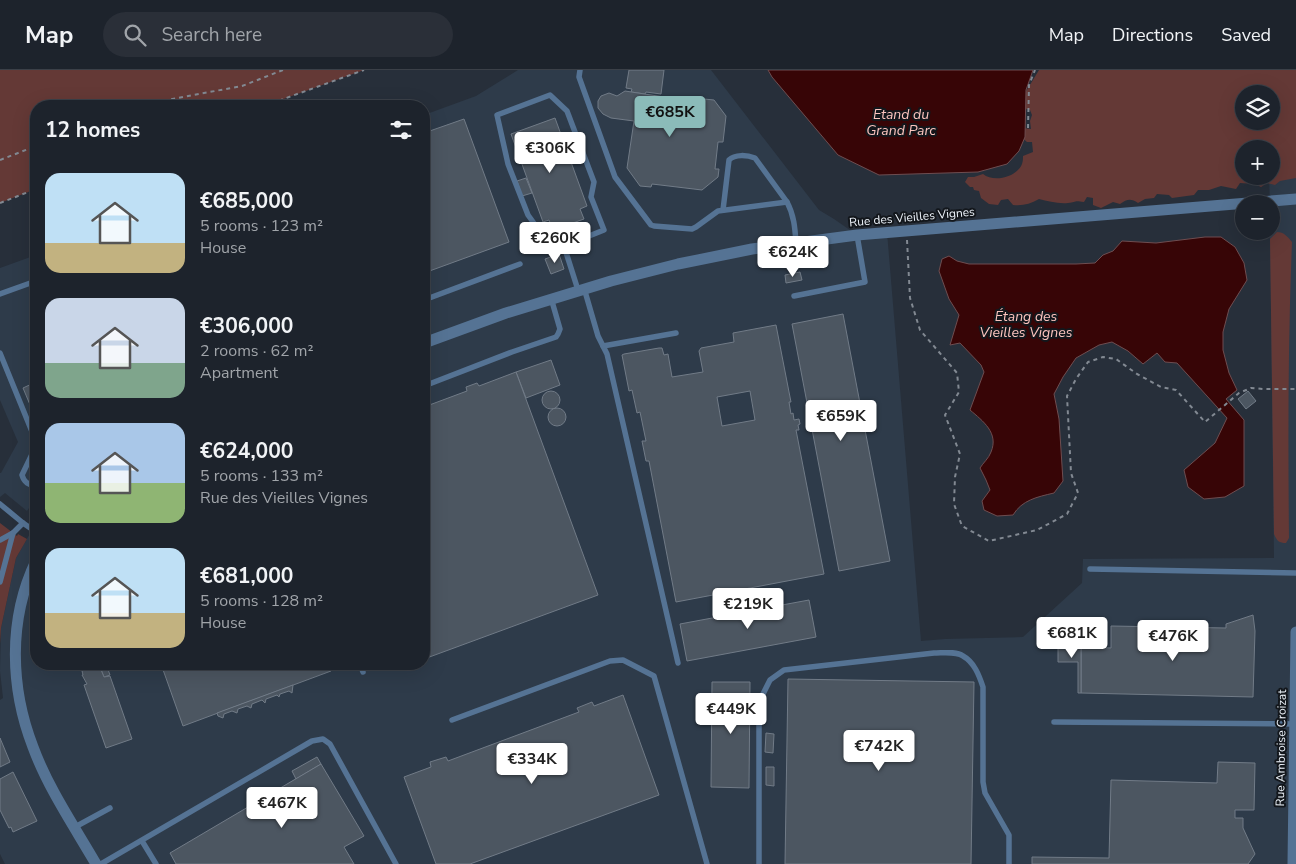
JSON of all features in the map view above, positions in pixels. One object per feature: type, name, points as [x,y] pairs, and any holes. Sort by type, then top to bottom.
[{"type":"street","name":"Rue des Vieilles Vignes","points":[[430,341],[506,313],[581,289],[706,258],[796,243],[906,230],[1296,199]]},
{"type":"street","points":[[30,577],[18,620],[15,659],[17,692],[33,748],[51,785],[96,864]]},
{"type":"street","name":"Rue Ambroise Croizat","points":[[1293,864],[1296,632]]},
{"type":"street","points":[[82,839],[90,864]]},
{"type":"lane","points":[[580,70],[579,78],[615,177],[649,223],[654,226],[692,229],[713,214],[723,210],[787,202]]},
{"type":"lane","points":[[564,246],[604,230],[591,197],[594,182],[567,111],[550,95],[497,115],[508,164],[528,215],[541,233],[550,240],[564,246],[598,336],[607,354],[678,663]]},
{"type":"lane","points":[[723,210],[729,160],[735,156],[755,158],[787,202],[792,213],[796,243]]},
{"type":"lane","points":[[794,296],[865,282],[857,235]]},
{"type":"lane","points":[[430,298],[520,264]]},
{"type":"lane","points":[[0,294],[30,282]]},
{"type":"lane","points":[[430,384],[556,337],[560,329],[551,298]]},
{"type":"lane","points":[[603,346],[676,333]]},
{"type":"lane","points":[[0,353],[30,427]]},
{"type":"lane","points":[[30,458],[22,475],[24,481],[30,485]]},
{"type":"lane","points":[[0,504],[30,528]]},
{"type":"lane","points":[[0,540],[13,533],[22,523]]},
{"type":"lane","points":[[0,582],[13,533]]},
{"type":"lane","points":[[1090,569],[1296,573]]},
{"type":"lane","points":[[759,864],[759,702],[770,680],[784,670],[934,653],[949,653],[963,655],[973,664],[983,687],[983,782],[985,793],[1009,835],[1009,864]]},
{"type":"lane","points":[[452,720],[610,661],[623,660],[654,676],[707,864]]},
{"type":"lane","points":[[1054,722],[1296,724]]},
{"type":"lane","points":[[101,864],[312,741],[323,738],[330,744],[396,864]]},
{"type":"lane","points":[[75,828],[110,808]]},
{"type":"lane","points":[[142,841],[156,864]]},
{"type":"path","points":[[167,100],[242,86],[283,70]]},
{"type":"path","points":[[281,100],[364,70]]},
{"type":"path","points":[[1028,128],[1029,85],[1035,70]]},
{"type":"path","points":[[0,160],[30,148]]},
{"type":"path","points":[[0,203],[30,191]]},
{"type":"path","points":[[906,230],[910,298],[920,330],[957,373],[959,392],[945,415],[960,454],[955,477],[954,504],[962,526],[989,541],[1036,530],[1067,514],[1078,493],[1071,473],[1067,396],[1088,362],[1103,357],[1116,359],[1137,374],[1161,387],[1176,390],[1206,422],[1239,393],[1251,388],[1296,389]]},
{"type":"shaded area","points":[[0,70],[364,70],[281,100],[30,100],[30,191],[0,203]]},
{"type":"shaded area","points":[[518,70],[711,70],[819,210],[857,235],[887,232],[921,641],[1023,637],[1082,583],[1083,559],[1274,558],[1270,240],[1280,240],[1280,195],[1270,195],[1269,185],[1280,185],[1280,140],[1271,140],[1271,130],[1280,130],[1280,85],[1296,70],[1296,864],[5,864],[0,854],[0,700],[3,698],[0,671],[1,628],[16,558],[30,534],[30,670],[430,670],[430,113],[476,96]]},
{"type":"shaded area","points":[[1039,70],[1296,70],[1296,178],[1280,181],[1280,140],[1235,140],[1235,185],[1239,185],[1236,189],[1221,186],[1209,190],[1198,190],[1194,195],[1172,198],[1169,195],[1157,194],[1154,198],[1145,199],[1138,203],[1133,200],[1120,204],[1113,202],[1101,208],[1093,205],[1093,198],[1087,197],[1084,202],[1061,203],[1039,199],[1026,204],[1013,205],[1008,199],[1001,200],[998,205],[989,204],[981,198],[979,191],[974,190],[973,187],[970,187],[965,182],[968,177],[983,174],[993,178],[1010,175],[1019,169],[1023,156],[1033,152],[1032,142],[1027,142],[1020,136],[1023,128],[1031,129],[1030,121],[1032,115],[1030,110],[1022,108],[1022,98]]},
{"type":"shaded area","points":[[1280,232],[1292,242],[1289,538],[1286,543],[1282,543],[1278,541],[1274,534],[1270,240],[1280,240]]},
{"type":"shaded area","points":[[30,257],[30,509],[27,511],[5,493],[0,497],[0,473],[18,442],[0,400],[0,268]]},
{"type":"shaded area","points":[[0,523],[17,536],[18,534],[27,539],[16,558],[1,628],[0,644]]},
{"type":"water","name":"Etand du Grand Parc","points":[[768,70],[1033,70],[1026,90],[1025,137],[1019,151],[1007,164],[978,172],[879,175],[838,155]]},
{"type":"water","name":"Étang des Vieilles Vignes","points":[[1221,237],[1235,247],[1244,263],[1247,280],[1229,309],[1223,332],[1223,350],[1229,373],[1237,390],[1226,399],[1244,420],[1244,486],[1225,497],[1204,499],[1188,487],[1184,470],[1215,443],[1227,418],[1177,363],[1165,362],[1157,353],[1143,364],[1128,351],[1112,342],[1099,345],[1076,358],[1054,394],[1059,419],[1063,481],[1054,493],[1025,503],[1013,515],[997,516],[984,510],[982,501],[990,490],[980,468],[990,454],[993,439],[988,428],[970,410],[984,372],[981,365],[960,343],[950,345],[959,315],[949,299],[939,271],[942,259],[949,256],[957,261],[969,264],[1095,263],[1103,255],[1113,251],[1122,241],[1156,243]]},
{"type":"building","points":[[629,70],[664,70],[661,94],[631,92],[632,89],[626,88]]},
{"type":"building","points":[[625,91],[703,103],[704,99],[714,100],[726,116],[723,142],[718,142],[715,169],[719,169],[718,177],[702,190],[652,184],[651,187],[640,186],[627,168],[634,121],[611,118],[603,114],[598,108],[598,101],[601,96],[609,93],[617,96]]},
{"type":"building","points":[[555,118],[587,206],[580,209],[584,219],[553,230],[549,220],[543,222],[511,134]]},
{"type":"building","points":[[464,119],[509,242],[430,271],[430,131]]},
{"type":"building","points":[[575,144],[580,159],[571,163],[565,147]]},
{"type":"building","points":[[526,178],[532,193],[522,196],[517,181]]},
{"type":"building","points":[[559,254],[564,269],[551,274],[545,259]]},
{"type":"building","points":[[800,272],[802,280],[786,283],[785,275]]},
{"type":"building","points":[[843,314],[890,561],[839,571],[792,324]]},
{"type":"building","points":[[776,325],[791,402],[789,402],[791,414],[793,413],[794,420],[799,419],[800,424],[798,425],[799,430],[796,430],[824,574],[676,602],[649,461],[646,461],[642,441],[646,441],[640,412],[637,413],[632,390],[629,391],[622,355],[662,348],[664,355],[668,354],[672,377],[703,372],[699,351],[701,348],[734,342],[733,333]],"holes":[[[750,391],[755,420],[722,426],[717,397]]]},
{"type":"building","points":[[551,360],[560,385],[526,398],[516,372]]},
{"type":"building","points":[[516,372],[598,595],[430,657],[430,405],[467,391],[466,387],[477,383],[479,386]]},
{"type":"building","points":[[30,385],[30,405],[23,388]]},
{"type":"building","points":[[551,391],[557,394],[560,400],[557,406],[551,409],[545,406],[542,400],[545,394]]},
{"type":"building","points":[[1248,391],[1256,401],[1246,409],[1238,399]]},
{"type":"building","points":[[557,408],[563,411],[566,417],[563,423],[557,426],[551,423],[548,417],[551,411]]},
{"type":"building","points":[[809,600],[816,637],[687,661],[680,624]]},
{"type":"building","points":[[1253,615],[1255,631],[1253,697],[1081,693],[1081,647],[1111,648],[1111,626],[1226,628],[1226,624]]},
{"type":"building","points":[[1058,647],[1081,647],[1081,693],[1078,693],[1078,662],[1058,662]]},
{"type":"building","points":[[101,670],[108,670],[110,675],[104,677]]},
{"type":"building","points":[[101,670],[104,677],[110,676],[132,739],[106,748],[84,685],[87,684],[82,671]]},
{"type":"building","points":[[163,670],[331,671],[183,726]]},
{"type":"building","points":[[788,679],[974,682],[971,864],[785,864]]},
{"type":"building","points":[[712,682],[750,682],[749,788],[711,787]]},
{"type":"building","points":[[293,685],[292,693],[289,691],[280,694],[279,697],[277,695],[266,699],[265,703],[262,700],[252,704],[251,708],[247,706],[238,709],[237,713],[232,711],[224,714],[223,718],[218,716],[217,713]]},
{"type":"building","points":[[623,695],[659,795],[470,864],[436,864],[404,777],[431,767],[430,762],[446,757],[448,761],[579,712],[577,708],[592,702],[594,706]]},
{"type":"building","points":[[766,733],[774,734],[773,753],[765,752]]},
{"type":"building","points":[[0,738],[10,762],[0,767]]},
{"type":"building","points":[[317,757],[321,764],[296,779],[292,771]]},
{"type":"building","points":[[1218,762],[1255,763],[1254,810],[1235,810],[1235,818],[1243,818],[1243,828],[1255,854],[1248,864],[1032,864],[1032,857],[1109,858],[1111,780],[1217,783]]},
{"type":"building","points":[[321,764],[364,836],[344,847],[354,864],[176,864],[170,853]]},
{"type":"building","points":[[766,767],[774,767],[774,786],[766,785]]},
{"type":"building","points":[[13,772],[37,821],[13,832],[0,810],[0,779]]}]
